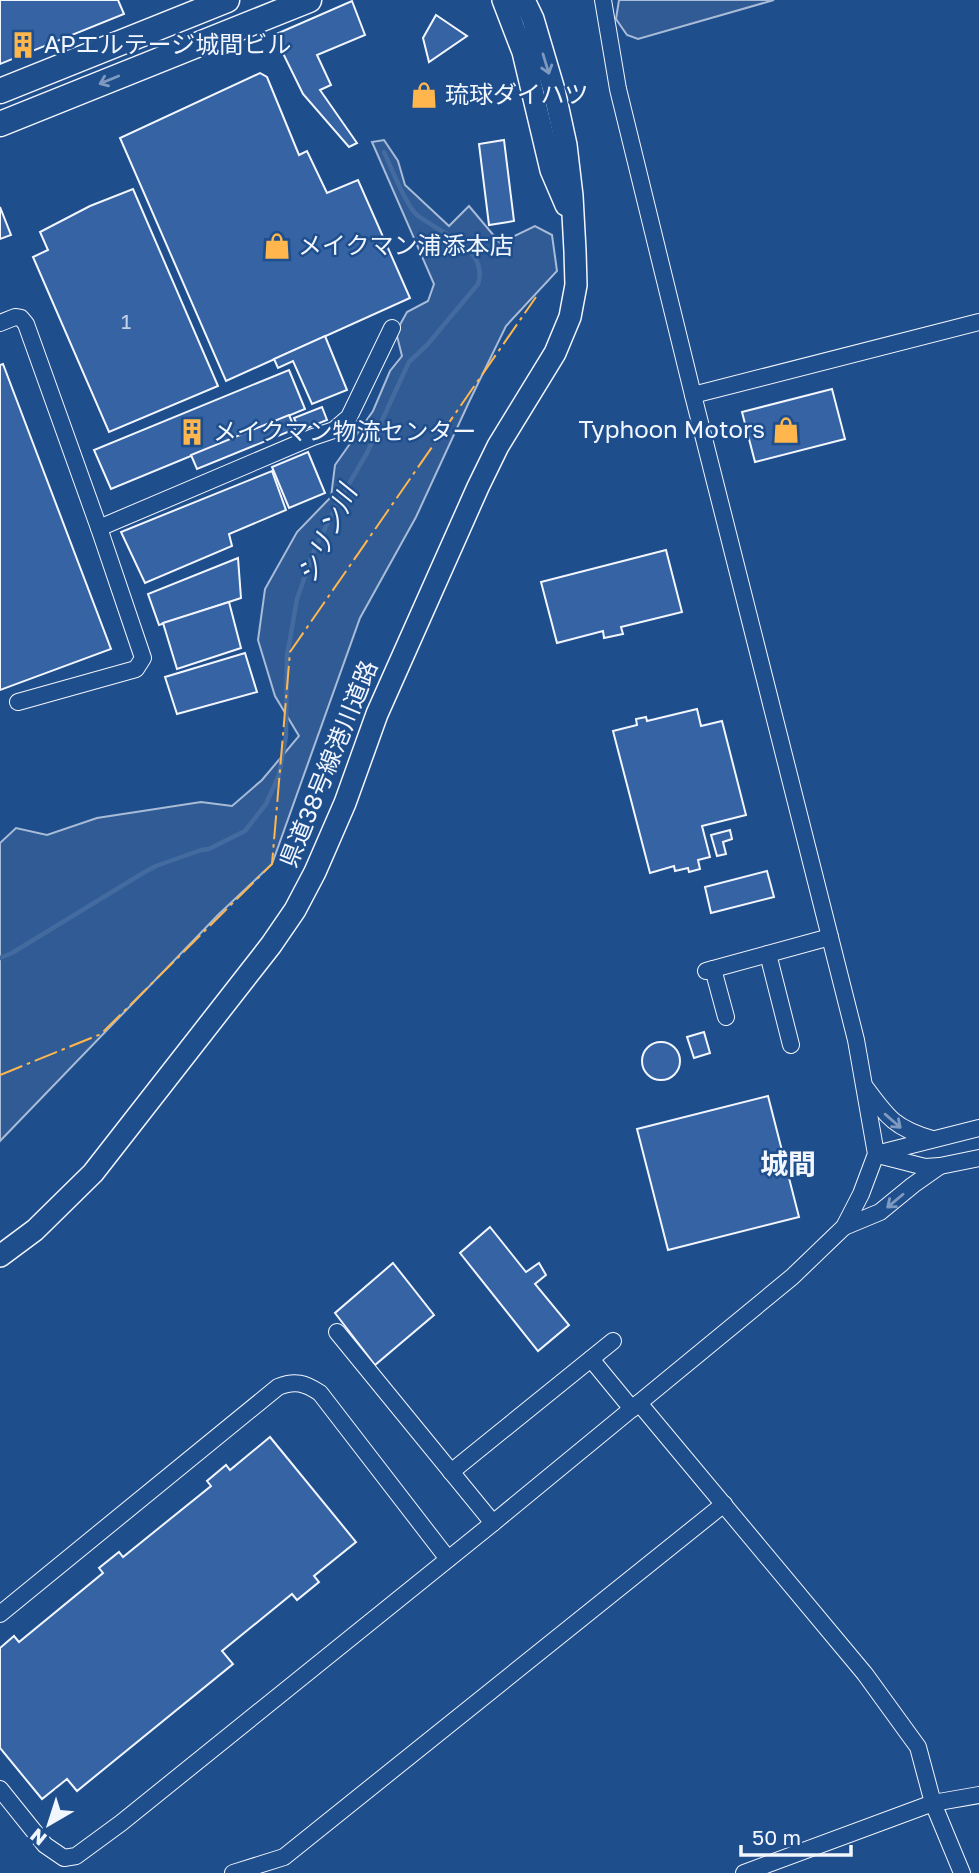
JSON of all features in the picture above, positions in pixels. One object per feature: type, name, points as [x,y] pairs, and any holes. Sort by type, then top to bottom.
[{"type":"highway","points":[[0,91],[227,0]]},
{"type":"highway","points":[[0,124],[309,0]]},
{"type":"main road","name":"県道38号線港川道路","points":[[503,0],[523,52],[551,170],[572,220]]},
{"type":"main road","name":"県道38号線港川道路","points":[[0,1256],[35,1230],[93,1173],[271,945],[295,910],[345,803],[377,714],[472,498],[498,446],[542,376],[563,336],[576,285],[572,196],[566,145],[557,104],[533,19],[524,0]]},
{"type":"lane","points":[[0,1789],[45,1845],[64,1858],[76,1856],[121,1823],[493,1523],[792,1277],[844,1227],[861,1194],[876,1154],[856,1040],[618,89],[603,0]]},
{"type":"lane","points":[[0,323],[15,317],[21,318],[26,324],[143,659],[136,669],[18,702]]},
{"type":"lane","points":[[693,396],[979,322]]},
{"type":"lane","points":[[99,528],[334,430],[349,417],[392,328]]},
{"type":"lane","points":[[726,1017],[709,970],[830,937]]},
{"type":"lane","points":[[768,954],[791,1045]]},
{"type":"lane","points":[[864,1086],[890,1119],[902,1129],[934,1140]]},
{"type":"lane","points":[[876,1154],[979,1128]]},
{"type":"lane","points":[[876,1154],[925,1167],[979,1158]]},
{"type":"lane","points":[[844,1227],[880,1212],[940,1166]]},
{"type":"lane","points":[[337,1332],[493,1523]]},
{"type":"lane","points":[[451,1472],[613,1341]]},
{"type":"lane","points":[[591,1359],[724,1504],[865,1674],[918,1747],[933,1802],[961,1873]]},
{"type":"lane","points":[[0,1614],[278,1387],[289,1382],[300,1383],[320,1393],[448,1559]]},
{"type":"lane","points":[[233,1873],[284,1857],[724,1504]]},
{"type":"lane","points":[[744,1873],[933,1802],[979,1795]]},
{"type":"shaded area","points":[[619,0],[774,0],[638,39],[627,35],[616,19]]},
{"type":"shaded area","points":[[384,140],[398,161],[405,185],[449,226],[469,206],[500,243],[535,226],[552,235],[557,271],[506,326],[416,517],[360,618],[272,864],[218,915],[0,1141],[0,843],[16,828],[47,835],[97,818],[201,802],[232,806],[262,780],[299,736],[275,696],[258,640],[265,589],[297,532],[331,497],[335,465],[373,411],[390,371],[402,356],[396,332],[407,312],[428,301],[434,284],[372,142]]},
{"type":"building","name":"APエルテージ城間ビル","points":[[0,0],[118,0],[124,14],[0,64]]},
{"type":"building","points":[[352,1],[365,35],[317,55],[331,85],[320,90],[357,143],[349,147],[303,94],[274,35]]},
{"type":"building","points":[[436,15],[467,36],[429,62],[423,38]]},
{"type":"building","name":"メイクマン浦添本店","points":[[260,73],[267,77],[299,155],[307,151],[327,193],[358,180],[410,298],[226,381],[120,138]]},
{"type":"building","points":[[504,140],[514,221],[489,225],[479,144]]},
{"type":"building","points":[[133,189],[218,386],[109,432],[33,257],[48,250],[40,232],[90,206]]},
{"type":"building","points":[[0,207],[11,235],[0,239]]},
{"type":"building","points":[[325,336],[347,390],[312,404],[293,361],[278,368],[274,359]]},
{"type":"building","points":[[3,364],[111,649],[0,690],[0,365]]},
{"type":"building","name":"メイクマン物流センター","points":[[289,370],[305,409],[111,489],[94,450]]},
{"type":"building","points":[[832,389],[845,439],[755,462],[742,412]]},
{"type":"building","points":[[322,407],[327,420],[300,431],[294,418]]},
{"type":"building","points":[[289,415],[295,429],[197,469],[191,455]]},
{"type":"building","points":[[308,452],[325,493],[289,508],[272,467]]},
{"type":"building","points":[[272,471],[286,510],[229,534],[232,546],[145,583],[121,532]]},
{"type":"building","points":[[666,550],[682,612],[621,627],[623,634],[604,638],[603,631],[557,643],[541,582]]},
{"type":"building","points":[[238,558],[241,598],[159,625],[148,594]]},
{"type":"building","points":[[229,602],[241,648],[177,669],[163,623]]},
{"type":"building","points":[[245,653],[257,692],[177,714],[165,677]]},
{"type":"building","points":[[697,709],[701,726],[722,721],[746,815],[702,826],[710,857],[698,860],[700,869],[689,872],[688,868],[675,871],[674,866],[650,873],[613,731],[637,725],[636,719],[646,717],[647,721]]},
{"type":"building","points":[[730,830],[732,839],[723,842],[726,854],[717,856],[711,835]]},
{"type":"building","points":[[767,871],[774,897],[711,913],[705,887]]},
{"type":"building","points":[[704,1032],[710,1053],[694,1058],[687,1037]]},
{"type":"building","points":[[661,1042],[674,1048],[680,1061],[674,1074],[661,1080],[648,1074],[642,1061],[648,1048]]},
{"type":"building","points":[[768,1096],[799,1217],[668,1250],[637,1129]]},
{"type":"building","points":[[490,1227],[526,1272],[539,1263],[546,1275],[535,1284],[569,1325],[538,1351],[460,1253]]},
{"type":"building","points":[[393,1263],[434,1315],[375,1365],[335,1313]]},
{"type":"building","points":[[270,1437],[356,1542],[314,1576],[319,1582],[297,1600],[292,1594],[222,1651],[233,1664],[77,1791],[67,1779],[42,1799],[0,1748],[0,1648],[14,1636],[19,1642],[103,1573],[99,1568],[119,1552],[123,1557],[211,1486],[207,1481],[226,1465],[230,1470]]},
{"type":"waterway","name":"シリン川","points":[[0,958],[156,866],[209,849],[245,831],[266,804],[279,775],[286,736],[287,656],[297,599],[315,548],[367,453],[409,362],[427,345],[478,284],[480,273],[478,264],[467,248],[414,212],[401,191],[384,152]]},
{"type":"power","points":[[0,1075],[101,1034],[272,864],[290,652],[536,297]]},
{"type":"place","name":"APエルテージ城間ビル","points":[[23,45]]},
{"type":"place","name":"琉球ダイハツ","points":[[424,95]]},
{"type":"place","name":"メイクマン浦添本店","points":[[277,246]]},
{"type":"place","name":"Typhoon Motors","points":[[786,430]]},
{"type":"place","name":"メイクマン物流センター","points":[[192,432]]},
{"type":"district","name":"城間","points":[[788,1164]]}]
